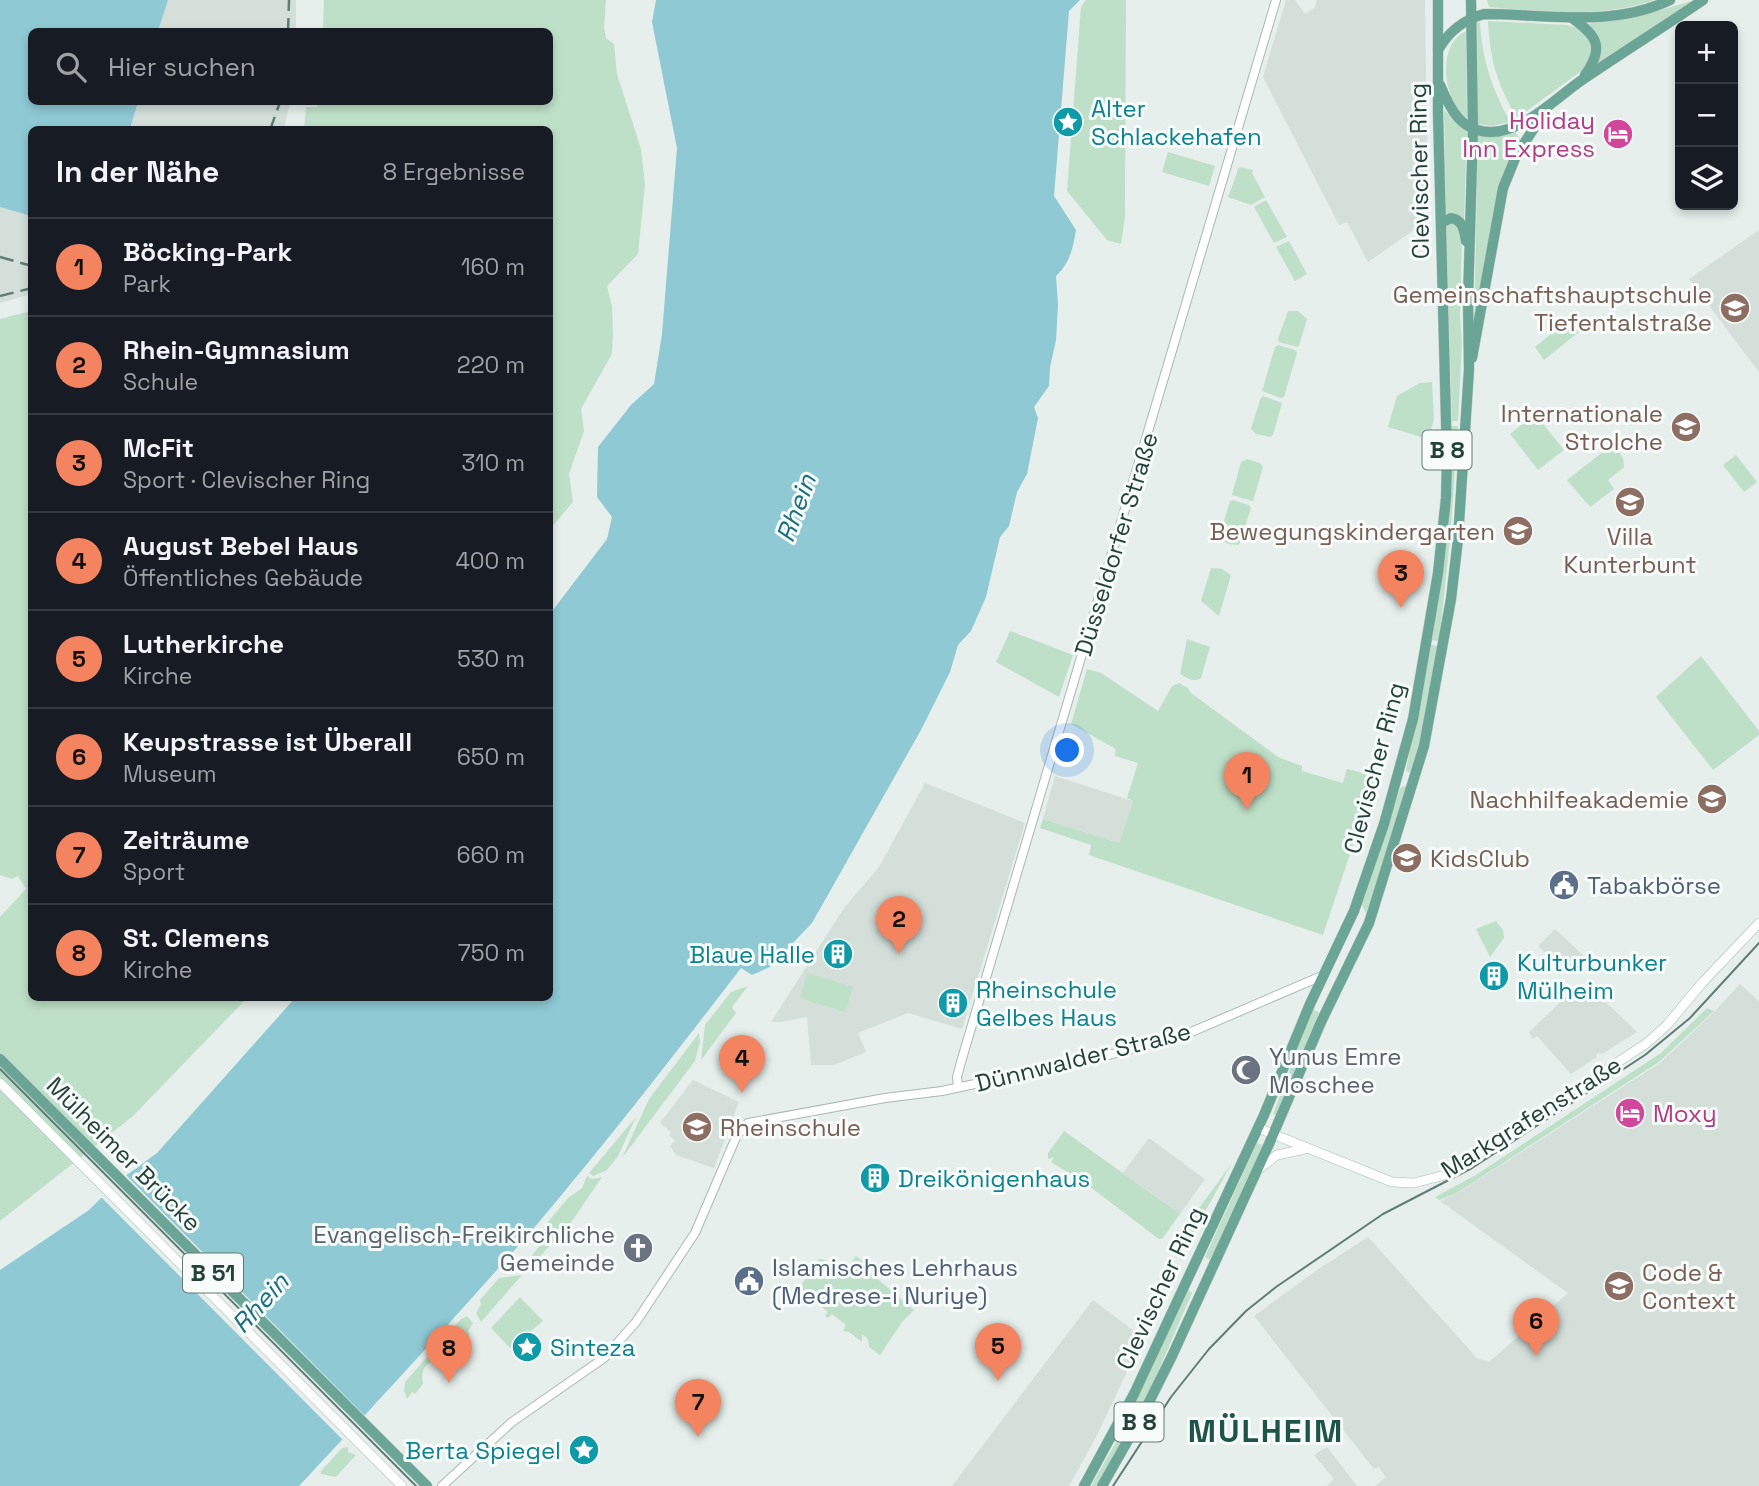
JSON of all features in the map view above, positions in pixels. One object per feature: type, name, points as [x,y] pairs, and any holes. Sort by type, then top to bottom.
[{"type":"main road","name":"Clevischer Ring","points":[[1084,1486],[1134,1394],[1258,1128],[1354,911],[1384,824],[1413,719],[1443,541],[1447,458],[1438,0]]},
{"type":"main road","name":"Clevischer Ring","points":[[1102,1486],[1172,1356],[1274,1134],[1321,1022],[1369,923],[1424,746],[1451,599],[1458,539],[1469,369],[1473,128],[1471,0]]},
{"type":"main road","points":[[1438,50],[1452,30],[1472,18],[1492,14],[1572,18],[1630,13],[1670,0]]},
{"type":"main road","points":[[1438,78],[1451,110],[1464,124],[1492,132],[1509,129],[1548,106],[1580,81],[1703,0]]},
{"type":"main road","points":[[1572,18],[1590,31],[1596,44],[1596,58],[1580,81]]},
{"type":"main road","name":"Clevischer Ring","points":[[1469,369],[1476,347],[1503,188],[1516,156],[1548,106]]},
{"type":"main road","name":"B 8","points":[[1441,223],[1451,218],[1461,224],[1469,251]]},
{"type":"main road","points":[[1354,911],[1363,918],[1357,946]]},
{"type":"main road","name":"Markgrafenstraße","points":[[1258,1128],[1392,1182],[1414,1183],[1445,1175],[1647,1043],[1667,1026],[1702,983],[1759,923]]},
{"type":"main road","points":[[1324,975],[1348,965]]},
{"type":"main road","name":"Mülheimer Brücke","points":[[0,1061],[424,1486]]},
{"type":"main road","name":"Mülheimer Brücke","points":[[0,1083],[402,1486]]},
{"type":"main road","points":[[1257,1170],[1277,1155],[1308,1148]]},
{"type":"street","name":"Düsseldorfer Straße","points":[[958,1087],[957,1077],[961,1062],[1276,0]]},
{"type":"street","name":"Dünnwalder Straße","points":[[442,1486],[512,1422],[604,1358],[636,1322],[695,1233],[741,1128],[756,1121],[958,1087],[1101,1057],[1182,1036],[1324,975]]},
{"type":"shaded area","points":[[168,0],[296,0],[296,28],[159,28]]},
{"type":"shaded area","points":[[1286,0],[1295,0],[1305,14],[1315,7],[1317,0],[1425,0],[1428,220],[1368,262],[1347,222],[1339,225],[1263,77]]},
{"type":"shaded area","points":[[137,105],[289,105],[285,126],[131,126]]},
{"type":"shaded area","points":[[0,207],[28,215],[28,295],[0,303]]},
{"type":"shaded area","name":"Gemeinschaftshauptschule Tiefentalstraße","points":[[1759,230],[1759,372],[1689,279]]},
{"type":"shaded area","points":[[1055,776],[1133,801],[1119,843],[1043,819]]},
{"type":"shaded area","points":[[925,783],[1025,823],[962,1029],[908,1013],[858,1033],[866,1052],[834,1065],[811,1065],[807,1017],[771,1022],[844,908],[879,867]]},
{"type":"shaded area","points":[[1555,929],[1584,956],[1568,974],[1538,946]]},
{"type":"shaded area","points":[[1740,984],[1759,1001],[1759,1486],[1375,1486],[1386,1477],[1379,1467],[1374,1469],[1254,1316],[1368,1237],[1477,1358],[1489,1362],[1568,1293],[1440,1201],[1456,1194],[1660,1063]]},
{"type":"shaded area","points":[[1594,991],[1637,1032],[1602,1054],[1598,1053],[1597,1057],[1571,1074],[1537,1036],[1533,1039],[1529,1032],[1571,992],[1583,1002]]},
{"type":"shaded area","name":"Rheinschule","points":[[693,1080],[739,1102],[714,1168],[676,1155],[670,1146],[675,1140],[669,1135],[671,1132],[660,1123]]},
{"type":"shaded area","points":[[1149,1138],[1205,1179],[1180,1214],[1123,1173]]},
{"type":"shaded area","points":[[1093,1300],[1143,1338],[1096,1437],[1069,1486],[952,1486]]},
{"type":"shaded area","points":[[1327,1447],[1357,1486],[1327,1486],[1334,1479],[1314,1455]]},
{"type":"green space","points":[[324,0],[606,0],[606,38],[614,44],[617,74],[641,149],[645,185],[638,254],[607,286],[612,306],[612,354],[581,409],[584,431],[569,474],[573,502],[553,525],[553,126],[304,126],[306,107],[317,105],[553,105],[553,28],[323,28]]},
{"type":"green space","points":[[1086,0],[1126,0],[1125,216],[1121,244],[1107,240],[1067,191],[1081,7]]},
{"type":"green space","points":[[1487,0],[1655,0],[1635,6],[1573,12],[1489,7]]},
{"type":"green space","points":[[1695,0],[1597,64],[1588,24],[1640,16]]},
{"type":"green space","points":[[1488,21],[1567,25],[1581,29],[1588,34],[1594,52],[1584,69],[1517,118],[1496,71]]},
{"type":"green space","points":[[1480,22],[1489,74],[1510,122],[1492,126],[1478,124],[1477,23]]},
{"type":"green space","points":[[1466,31],[1467,117],[1458,109],[1452,98],[1446,73],[1450,48],[1456,38]]},
{"type":"green space","points":[[1444,110],[1467,132],[1464,221],[1446,216]]},
{"type":"green space","points":[[1515,132],[1520,139],[1506,165],[1499,187],[1474,325],[1478,136],[1499,136]]},
{"type":"green space","points":[[1168,152],[1215,166],[1209,186],[1162,172]]},
{"type":"green space","points":[[1239,167],[1253,170],[1252,173],[1265,197],[1251,205],[1228,197]]},
{"type":"green space","points":[[1266,200],[1287,237],[1274,243],[1254,207]]},
{"type":"green space","points":[[1453,222],[1458,226],[1462,239],[1462,343],[1458,421],[1452,421],[1446,225]]},
{"type":"green space","points":[[1289,241],[1307,274],[1295,281],[1276,247]]},
{"type":"green space","points":[[1288,311],[1298,311],[1307,319],[1297,347],[1279,342],[1278,339]]},
{"type":"green space","points":[[28,312],[28,1001],[244,1001],[133,1116],[0,1221],[0,917],[26,889],[18,876],[12,879],[0,875],[0,319]]},
{"type":"green space","points":[[1568,320],[1580,331],[1544,360],[1535,347]]},
{"type":"green space","points":[[1278,345],[1297,353],[1284,397],[1281,398],[1262,391],[1275,347]]},
{"type":"green space","points":[[1432,382],[1434,419],[1428,439],[1388,427],[1397,396],[1420,383]]},
{"type":"green space","points":[[1263,396],[1282,403],[1273,435],[1270,437],[1256,434],[1251,429]]},
{"type":"green space","points":[[1535,414],[1564,450],[1538,470],[1510,434]]},
{"type":"green space","points":[[1452,426],[1458,426],[1450,541],[1439,641],[1431,640],[1448,529]]},
{"type":"green space","points":[[1613,444],[1623,458],[1624,467],[1608,480],[1614,489],[1590,507],[1567,480]]},
{"type":"green space","points":[[1736,455],[1757,482],[1744,492],[1723,465]]},
{"type":"green space","points":[[1247,459],[1260,463],[1263,467],[1253,501],[1232,495],[1241,462]]},
{"type":"green space","points":[[1230,501],[1251,508],[1239,545],[1228,544],[1219,538]]},
{"type":"green space","points":[[1211,568],[1222,569],[1231,575],[1219,616],[1201,601]]},
{"type":"green space","points":[[1010,631],[1073,655],[1059,697],[996,662]]},
{"type":"green space","points":[[1187,639],[1210,647],[1201,678],[1196,680],[1180,674]]},
{"type":"green space","points":[[1430,645],[1438,646],[1422,737],[1411,773],[1406,771]]},
{"type":"green space","points":[[1701,656],[1759,731],[1759,735],[1713,770],[1656,697]]},
{"type":"green space","points":[[1087,669],[1101,673],[1158,711],[1172,686],[1179,683],[1278,757],[1302,766],[1302,771],[1343,783],[1347,769],[1376,776],[1323,935],[1089,855],[1091,845],[1040,828],[1043,819],[1119,843],[1133,801],[1127,798],[1138,763],[1115,756],[1116,749],[1071,724]]},
{"type":"green space","points":[[1403,786],[1408,787],[1366,913],[1362,905]]},
{"type":"green space","points":[[1496,921],[1503,930],[1504,938],[1490,957],[1476,929]]},
{"type":"green space","points":[[807,973],[853,987],[845,1012],[800,998]]},
{"type":"green space","points":[[748,986],[732,1007],[736,1013],[701,1060],[705,1025],[731,992]]},
{"type":"green space","points":[[1707,1008],[1714,1011],[1659,1062],[1455,1194],[1439,1200],[1435,1197],[1476,1175],[1661,1053]]},
{"type":"green space","points":[[1312,1009],[1319,1012],[1276,1115],[1273,1114],[1302,1035]]},
{"type":"green space","points":[[699,1033],[700,1042],[695,1061],[622,1158],[649,1099]]},
{"type":"green space","points":[[636,1117],[618,1156],[607,1170],[593,1176],[589,1173]]},
{"type":"green space","points":[[1064,1131],[1180,1214],[1162,1239],[1085,1183],[1051,1162],[1054,1157],[1048,1159],[1048,1153]]},
{"type":"green space","points":[[1257,1143],[1263,1145],[1210,1260],[1205,1257]]},
{"type":"green space","points":[[1232,1163],[1196,1228],[1189,1248],[1179,1237],[1180,1234]]},
{"type":"green space","points":[[587,1176],[592,1179],[602,1177],[572,1221],[526,1272],[525,1265],[547,1236],[548,1222],[568,1198],[582,1188]]},
{"type":"green space","points":[[856,1256],[867,1265],[865,1268],[914,1310],[902,1322],[880,1355],[869,1347],[868,1339],[862,1334],[862,1342],[849,1332],[843,1331],[846,1325],[832,1314],[828,1318],[825,1316],[828,1312],[814,1301],[809,1306],[796,1296],[795,1289],[797,1286],[799,1288],[806,1278],[805,1274],[808,1275],[819,1259],[844,1273]]},
{"type":"green space","points":[[522,1275],[481,1322],[476,1313],[481,1304],[480,1300],[499,1278]]},
{"type":"green space","points":[[1187,1289],[1192,1293],[1147,1397],[1096,1486],[1091,1486],[1120,1435]]},
{"type":"green space","points":[[520,1297],[543,1321],[510,1348],[491,1328]]},
{"type":"green space","points":[[467,1316],[473,1323],[468,1331],[470,1334],[444,1362],[433,1362],[426,1366],[423,1384],[407,1399],[405,1382],[461,1319]]},
{"type":"green space","points":[[348,1447],[348,1452],[356,1455],[336,1477],[321,1474],[342,1448]]},
{"type":"water","points":[[0,0],[168,0],[159,28],[28,28],[28,105],[137,105],[131,126],[28,126],[28,215],[0,207]]},
{"type":"water","name":"Rhein","points":[[656,0],[1080,0],[1069,11],[1054,196],[1076,230],[1068,260],[1056,276],[1056,340],[1049,386],[1034,407],[1038,418],[1027,474],[1017,492],[1009,526],[1000,537],[986,597],[971,631],[958,645],[950,672],[921,730],[812,923],[770,967],[752,975],[741,968],[642,1096],[539,1222],[299,1486],[0,1486],[0,1270],[89,1210],[116,1183],[157,1153],[292,1001],[553,1001],[553,610],[607,539],[612,517],[597,497],[598,447],[631,405],[654,384],[662,334],[677,148],[652,22]]},
{"type":"pier","points":[[124,1173],[367,1418],[345,1442],[99,1195]]},
{"type":"tram line","points":[[1113,1486],[1171,1397],[1209,1349],[1246,1311],[1276,1287],[1383,1214],[1472,1168],[1645,1055],[1690,1018],[1759,943]]},
{"type":"tram line","points":[[0,1069],[416,1486]]},
{"type":"railway","points":[[288,28],[289,0]]},
{"type":"railway","points":[[271,126],[279,105]]},
{"type":"railway","points":[[0,257],[28,265]]},
{"type":"railway","points":[[0,296],[28,289]]},
{"type":"place","name":"Alter Schlackehafen","points":[[1068,122]]},
{"type":"place","name":"Holiday Inn Express","points":[[1618,134]]},
{"type":"place","name":"Gemeinschaftshauptschule Tiefentalstraße","points":[[1735,308]]},
{"type":"place","name":"Internationale Strolche","points":[[1686,427]]},
{"type":"place","name":"Villa Kunterbunt","points":[[1630,502]]},
{"type":"place","name":"Bewegungskindergarten","points":[[1518,531]]},
{"type":"place","name":"McFit","points":[[1401,608]]},
{"type":"place","name":"Nachhilfeakademie","points":[[1712,799]]},
{"type":"place","name":"Böcking-Park","points":[[1247,810]]},
{"type":"place","name":"KidsClub","points":[[1407,858]]},
{"type":"place","name":"Tabakbörse","points":[[1564,885]]},
{"type":"place","name":"Blaue Halle","points":[[838,954]]},
{"type":"place","name":"Rhein-Gymnasium","points":[[899,954]]},
{"type":"place","name":"Kulturbunker Mülheim","points":[[1494,976]]},
{"type":"place","name":"Rheinschule Gelbes Haus","points":[[953,1003]]},
{"type":"place","name":"Yunus Emre Moschee","points":[[1246,1070]]},
{"type":"place","name":"August Bebel Haus","points":[[742,1093]]},
{"type":"place","name":"Moxy","points":[[1630,1113]]},
{"type":"place","name":"Rheinschule","points":[[697,1127]]},
{"type":"place","name":"Dreikönigenhaus","points":[[875,1178]]},
{"type":"place","name":"Evangelisch-Freikirchliche Gemeinde","points":[[638,1248]]},
{"type":"place","name":"Islamisches Lehrhaus (Medrese-i Nuriye)","points":[[749,1281]]},
{"type":"place","name":"Code & Context","points":[[1619,1286]]},
{"type":"place","name":"Sinteza","points":[[527,1347]]},
{"type":"place","name":"Keupstrasse ist Überall","points":[[1536,1356]]},
{"type":"place","name":"Lutherkirche","points":[[998,1381]]},
{"type":"place","name":"St. Clemens","points":[[449,1383]]},
{"type":"place","name":"Zeiträume","points":[[698,1437]]},
{"type":"place","name":"Berta Spiegel","points":[[584,1450]]},
{"type":"district","name":"MÜLHEIM","points":[[1266,1431]]}]
